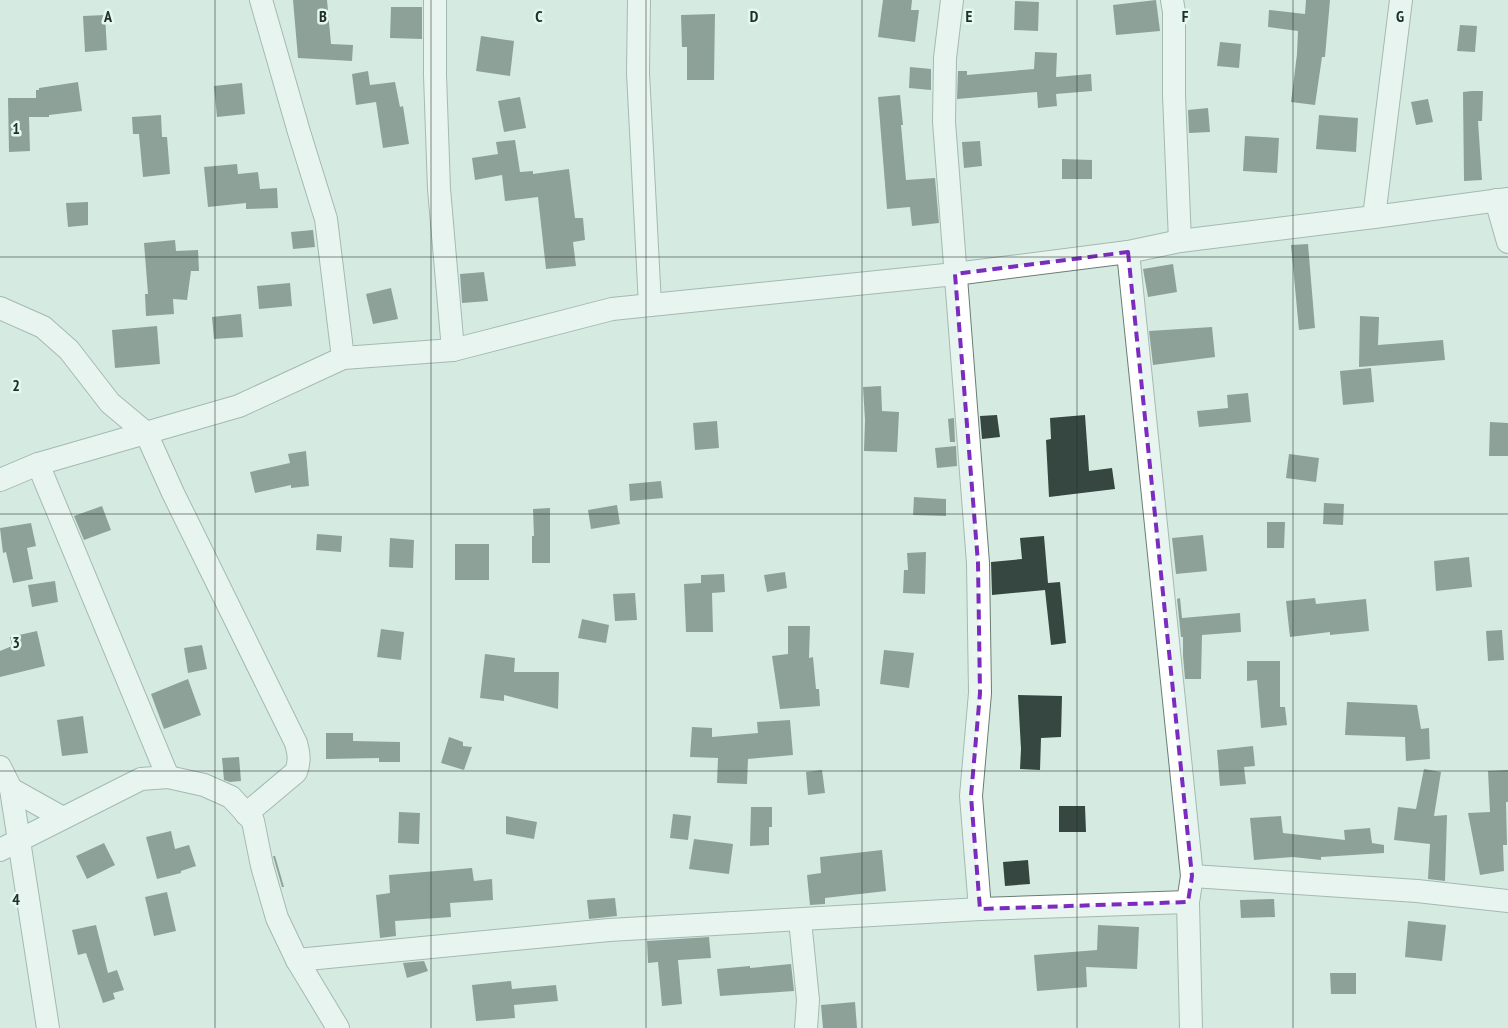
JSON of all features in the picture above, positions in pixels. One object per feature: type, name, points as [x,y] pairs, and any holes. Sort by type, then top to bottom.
[{"type":"street","points":[[261,0],[326,219],[343,358]]},
{"type":"street","points":[[435,0],[435,74],[439,189],[453,350]]},
{"type":"street","points":[[639,0],[638,73],[650,305]]},
{"type":"street","points":[[952,0],[945,58],[944,122],[978,563],[980,692],[970,796],[980,909]]},
{"type":"street","points":[[1172,0],[1180,241]]},
{"type":"street","points":[[1374,218],[1401,0]]},
{"type":"street","points":[[0,480],[38,464],[239,406],[343,358],[453,350],[612,309],[955,274],[1128,252],[1180,241],[1374,218],[1502,200],[1508,242]]},
{"type":"street","points":[[1128,252],[1192,876],[1188,902],[1191,1028]]},
{"type":"street","points":[[0,308],[43,327],[69,350],[110,403],[146,433],[173,493],[296,743],[299,755],[299,764],[296,772],[246,814]]},
{"type":"street","points":[[38,464],[168,776]]},
{"type":"street","points":[[0,766],[11,788],[9,846],[48,1028]]},
{"type":"street","points":[[9,846],[141,779],[168,776],[204,785],[231,797],[253,821],[262,866],[277,918],[297,960],[338,1028]]},
{"type":"street","points":[[11,788],[64,818]]},
{"type":"street","points":[[1192,876],[1417,891],[1508,901]]},
{"type":"street","points":[[297,960],[609,930],[980,909],[1188,902]]},
{"type":"street","points":[[800,920],[808,1000],[806,1028]]},
{"type":"highlighted area","points":[[1128,252],[1192,876],[1188,902],[980,909],[971,796],[980,693],[978,563],[955,274]]},
{"type":"building","points":[[293,0],[327,0],[331,44],[353,45],[352,61],[298,58]]},
{"type":"building","points":[[883,0],[912,0],[911,10],[919,10],[915,42],[878,37]]},
{"type":"building","points":[[1156,0],[1160,31],[1116,35],[1113,5]]},
{"type":"building","points":[[1306,0],[1330,0],[1325,57],[1322,57],[1315,105],[1291,102],[1298,31],[1268,27],[1269,10],[1305,14]]},
{"type":"building","points":[[1015,1],[1039,2],[1038,31],[1014,30]]},
{"type":"building","points":[[391,7],[422,7],[422,39],[390,38]]},
{"type":"building","points":[[715,14],[714,80],[687,80],[687,47],[682,47],[681,15]]},
{"type":"building","points":[[105,15],[107,50],[85,52],[83,16]]},
{"type":"building","points":[[1460,25],[1477,26],[1475,52],[1457,51]]},
{"type":"building","points":[[481,36],[514,41],[510,76],[476,71]]},
{"type":"building","points":[[1220,42],[1241,44],[1239,68],[1217,66]]},
{"type":"building","points":[[1035,52],[1057,53],[1056,77],[1091,74],[1092,91],[1056,94],[1057,106],[1038,108],[1037,92],[957,99],[958,71],[967,71],[967,75],[1034,69]]},
{"type":"building","points":[[910,67],[931,69],[931,90],[909,88]]},
{"type":"building","points":[[368,71],[370,85],[395,82],[400,107],[403,106],[409,144],[383,148],[376,102],[356,105],[352,74]]},
{"type":"building","points":[[78,82],[82,111],[49,115],[49,117],[29,117],[30,151],[9,152],[8,98],[36,98],[36,90],[39,90],[39,88]]},
{"type":"building","points":[[242,83],[245,114],[217,117],[214,86]]},
{"type":"building","points":[[1483,91],[1482,121],[1478,121],[1482,180],[1464,181],[1463,92]]},
{"type":"building","points":[[900,95],[906,180],[935,178],[939,223],[912,226],[910,207],[887,209],[878,97]]},
{"type":"building","points":[[520,97],[526,128],[504,132],[498,101]]},
{"type":"building","points":[[1428,99],[1433,122],[1416,125],[1411,102]]},
{"type":"building","points":[[1208,108],[1210,132],[1189,133],[1188,110]]},
{"type":"building","points":[[161,115],[162,137],[167,137],[170,174],[143,177],[139,134],[133,134],[132,117]]},
{"type":"building","points":[[1319,115],[1358,118],[1356,152],[1316,149]]},
{"type":"building","points":[[1245,136],[1279,138],[1277,173],[1243,171]]},
{"type":"building","points":[[515,140],[520,172],[533,171],[533,174],[569,169],[575,218],[583,218],[585,240],[573,242],[576,266],[546,269],[538,197],[505,201],[502,175],[475,180],[472,158],[498,154],[496,142]]},
{"type":"building","points":[[980,141],[982,166],[964,168],[962,142]]},
{"type":"building","points":[[1062,159],[1092,160],[1092,179],[1062,179]]},
{"type":"building","points":[[237,164],[238,174],[258,172],[260,189],[277,188],[278,208],[246,209],[246,203],[208,207],[204,167]]},
{"type":"building","points":[[88,202],[88,225],[68,227],[66,203]]},
{"type":"building","points":[[313,230],[315,247],[293,249],[291,232]]},
{"type":"building","points":[[175,240],[176,251],[198,250],[199,271],[191,271],[187,300],[173,299],[174,314],[146,316],[145,294],[148,294],[144,243]]},
{"type":"building","points":[[1308,244],[1315,328],[1299,330],[1291,245]]},
{"type":"building","points":[[1173,264],[1177,292],[1148,297],[1143,269]]},
{"type":"building","points":[[484,272],[488,301],[462,303],[460,274]]},
{"type":"building","points":[[290,283],[292,306],[259,309],[257,286]]},
{"type":"building","points":[[391,288],[398,319],[373,324],[366,294]]},
{"type":"building","points":[[241,314],[243,337],[214,339],[212,317]]},
{"type":"building","points":[[1360,316],[1379,317],[1378,345],[1443,340],[1445,360],[1359,367]]},
{"type":"building","points":[[157,326],[160,364],[115,368],[112,330]]},
{"type":"building","points":[[1212,327],[1215,357],[1153,365],[1149,331]]},
{"type":"building","points":[[1371,368],[1374,402],[1343,405],[1340,371]]},
{"type":"building","points":[[881,386],[882,411],[899,412],[897,452],[864,451],[863,387]]},
{"type":"building","points":[[1248,393],[1251,422],[1199,427],[1197,411],[1228,408],[1227,395]]},
{"type":"building","points":[[997,415],[1000,437],[982,439],[980,416]]},
{"type":"building","points":[[1085,415],[1089,471],[1112,468],[1115,489],[1049,497],[1046,440],[1051,439],[1050,418]]},
{"type":"building","points":[[954,418],[955,442],[950,442],[948,419]]},
{"type":"building","points":[[717,421],[719,448],[695,450],[693,423]]},
{"type":"building","points":[[1490,422],[1508,423],[1508,456],[1489,456]]},
{"type":"building","points":[[956,446],[957,466],[937,468],[935,448]]},
{"type":"building","points":[[306,451],[309,486],[291,488],[291,485],[255,493],[250,472],[290,463],[288,454]]},
{"type":"building","points":[[1289,454],[1319,458],[1316,482],[1286,478]]},
{"type":"building","points":[[661,481],[663,498],[630,501],[629,484]]},
{"type":"building","points":[[914,497],[946,499],[946,516],[913,515]]},
{"type":"building","points":[[1324,503],[1344,504],[1343,525],[1323,524]]},
{"type":"building","points":[[617,505],[620,524],[591,529],[588,510]]},
{"type":"building","points":[[102,506],[111,530],[84,540],[74,516]]},
{"type":"building","points":[[550,508],[550,563],[532,563],[533,509]]},
{"type":"building","points":[[1267,522],[1285,522],[1284,548],[1267,548]]},
{"type":"building","points":[[31,523],[36,546],[27,548],[33,579],[13,583],[6,552],[3,553],[0,528]]},
{"type":"building","points":[[317,534],[342,536],[341,552],[316,550]]},
{"type":"building","points":[[1203,535],[1207,571],[1176,574],[1172,538]]},
{"type":"building","points":[[1044,536],[1048,583],[1060,582],[1066,643],[1051,645],[1045,590],[992,595],[991,562],[1022,559],[1020,538]]},
{"type":"building","points":[[390,538],[414,540],[413,568],[389,567]]},
{"type":"building","points":[[455,544],[489,544],[489,580],[455,580]]},
{"type":"building","points":[[926,552],[925,594],[903,593],[904,570],[908,570],[907,553]]},
{"type":"building","points":[[1469,557],[1472,587],[1436,591],[1434,561]]},
{"type":"building","points":[[785,572],[787,588],[767,592],[764,575]]},
{"type":"building","points":[[724,574],[725,592],[712,593],[713,632],[686,632],[684,584],[701,583],[701,575]]},
{"type":"building","points":[[55,581],[58,602],[32,607],[28,585]]},
{"type":"building","points":[[635,593],[637,620],[615,621],[613,594]]},
{"type":"building","points":[[1180,598],[1182,618],[1240,613],[1241,632],[1202,635],[1201,679],[1185,679],[1183,637],[1181,637],[1177,599]]},
{"type":"building","points":[[1315,598],[1316,604],[1366,599],[1369,631],[1330,635],[1330,632],[1290,637],[1286,601]]},
{"type":"building","points":[[582,619],[609,625],[606,643],[578,638]]},
{"type":"building","points":[[788,626],[810,626],[809,658],[813,657],[816,689],[819,689],[820,706],[780,709],[772,656],[788,654]]},
{"type":"building","points":[[381,629],[404,632],[401,660],[377,657]]},
{"type":"building","points":[[1502,630],[1504,660],[1488,661],[1486,631]]},
{"type":"building","points":[[37,631],[45,666],[0,677],[0,651],[12,646],[10,637]]},
{"type":"building","points":[[202,645],[207,669],[188,673],[184,648]]},
{"type":"building","points":[[884,650],[914,653],[909,688],[880,684]]},
{"type":"building","points":[[485,654],[515,658],[514,672],[559,672],[558,709],[504,695],[504,701],[480,698]]},
{"type":"building","points":[[1247,661],[1280,661],[1280,707],[1285,707],[1287,725],[1261,728],[1257,680],[1247,681]]},
{"type":"building","points":[[188,679],[201,715],[164,729],[151,694]]},
{"type":"building","points":[[1018,695],[1062,696],[1061,737],[1041,738],[1040,770],[1020,769],[1021,749]]},
{"type":"building","points":[[1347,702],[1417,705],[1421,729],[1429,728],[1430,759],[1406,761],[1405,737],[1345,735]]},
{"type":"building","points":[[83,716],[88,753],[62,756],[57,720]]},
{"type":"building","points":[[790,720],[793,755],[748,759],[747,784],[717,783],[718,758],[690,757],[692,727],[712,728],[712,737],[758,733],[757,722]]},
{"type":"building","points":[[326,733],[353,733],[353,741],[400,742],[400,762],[379,762],[379,758],[326,759]]},
{"type":"building","points":[[449,737],[463,742],[463,746],[472,747],[464,770],[441,763]]},
{"type":"building","points":[[1253,746],[1255,766],[1244,767],[1246,784],[1220,786],[1217,750]]},
{"type":"building","points":[[239,757],[241,781],[230,782],[224,780],[222,758]]},
{"type":"building","points":[[1424,769],[1441,772],[1434,816],[1447,815],[1445,881],[1428,879],[1430,844],[1394,840],[1398,807],[1416,809]]},
{"type":"building","points":[[822,770],[825,793],[808,795],[806,772]]},
{"type":"building","points":[[1508,770],[1508,802],[1506,802],[1507,845],[1503,845],[1504,871],[1480,875],[1468,813],[1490,812],[1488,771]]},
{"type":"building","points":[[1059,806],[1085,806],[1086,832],[1059,832]]},
{"type":"building","points":[[751,807],[772,807],[772,827],[769,827],[769,845],[750,846]]},
{"type":"building","points":[[399,812],[420,813],[419,844],[398,843]]},
{"type":"building","points":[[673,814],[691,816],[688,840],[670,838]]},
{"type":"building","points":[[506,816],[537,822],[534,839],[506,834]]},
{"type":"building","points":[[1281,816],[1283,833],[1345,840],[1344,830],[1370,828],[1372,843],[1384,845],[1384,853],[1321,857],[1321,860],[1293,857],[1254,860],[1250,818]]},
{"type":"building","points":[[171,831],[175,849],[189,845],[196,866],[181,871],[181,873],[157,879],[146,837]]},
{"type":"building","points":[[694,839],[733,844],[729,874],[689,869]]},
{"type":"building","points":[[104,843],[115,865],[87,879],[76,856]]},
{"type":"building","points":[[882,850],[886,891],[825,898],[825,904],[810,905],[807,875],[821,873],[820,857]]},
{"type":"building","points":[[273,856],[275,856],[284,887],[282,887]]},
{"type":"building","points":[[1028,860],[1030,884],[1005,886],[1003,862]]},
{"type":"building","points":[[472,868],[474,881],[492,879],[493,900],[450,903],[451,917],[395,921],[396,936],[380,938],[376,895],[390,893],[389,875]]},
{"type":"building","points":[[167,892],[176,931],[154,936],[145,897]]},
{"type":"building","points":[[615,898],[617,916],[589,919],[587,900]]},
{"type":"building","points":[[1274,899],[1275,917],[1241,918],[1240,900]]},
{"type":"building","points":[[1408,921],[1446,925],[1442,961],[1405,957]]},
{"type":"building","points":[[96,925],[108,973],[117,970],[124,990],[113,993],[115,999],[103,1003],[86,953],[78,955],[72,930]]},
{"type":"building","points":[[1098,925],[1139,927],[1137,969],[1086,967],[1087,987],[1037,991],[1034,955],[1097,950]]},
{"type":"building","points":[[709,937],[711,958],[678,960],[682,1004],[662,1006],[658,962],[648,963],[647,941]]},
{"type":"building","points":[[424,961],[428,971],[407,978],[403,963]]},
{"type":"building","points":[[791,964],[794,991],[720,996],[717,969]]},
{"type":"building","points":[[1330,973],[1356,973],[1356,994],[1331,994]]},
{"type":"building","points":[[511,981],[512,989],[556,985],[558,1001],[514,1005],[515,1018],[476,1021],[472,985]]},
{"type":"building","points":[[855,1002],[857,1028],[823,1028],[821,1005]]}]
